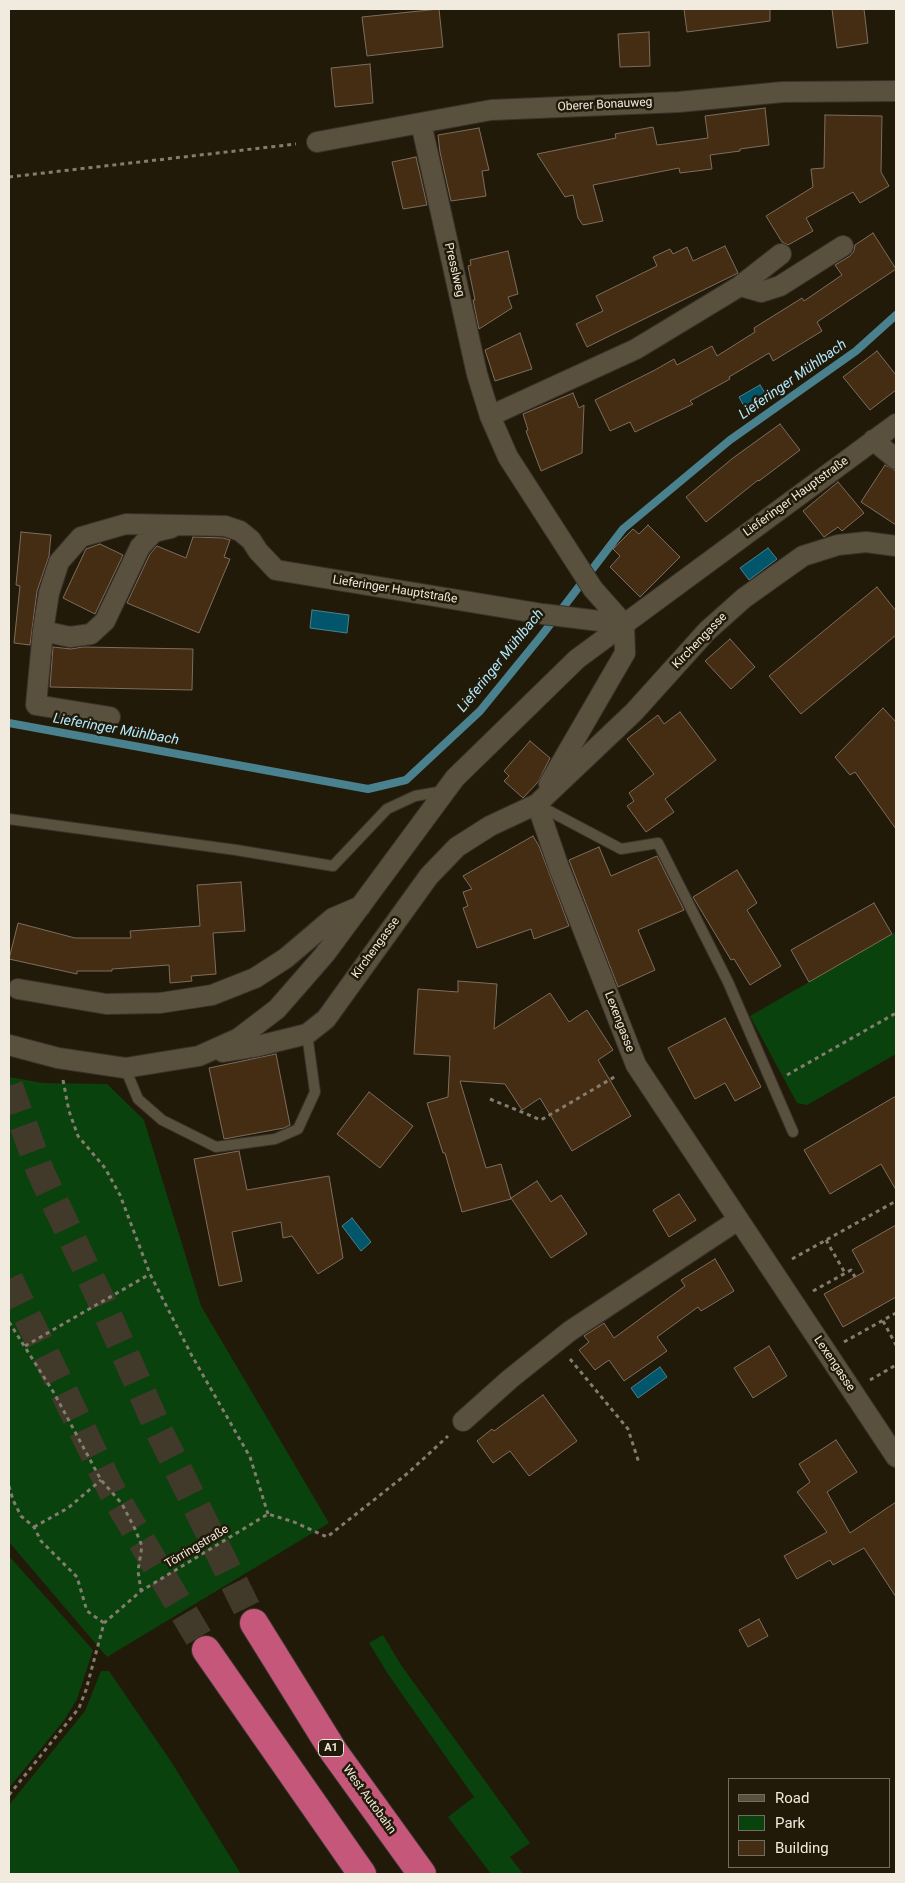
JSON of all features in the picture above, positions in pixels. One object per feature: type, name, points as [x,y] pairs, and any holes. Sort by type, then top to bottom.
[{"type":"highway","name":"West Autobahn","points":[[254,1623],[334,1752],[422,1874]]},
{"type":"highway","points":[[206,1650],[362,1874]]},
{"type":"street","name":"Oberer Bonauweg","points":[[317,142],[491,110],[678,102],[783,92],[896,91]]},
{"type":"street","name":"Presslweg","points":[[421,123],[477,374],[490,416],[508,458],[578,567],[593,589],[624,624]]},
{"type":"street","points":[[740,286],[761,292],[780,286],[843,246]]},
{"type":"street","points":[[490,416],[636,349],[740,286],[781,254]]},
{"type":"street","name":"Lieferinger Hauptstraße","points":[[9,1045],[58,1058],[125,1068],[199,1056],[239,1038],[277,1009],[325,954],[455,778],[577,659],[896,424]]},
{"type":"street","points":[[873,440],[896,459]]},
{"type":"street","name":"Lieferinger Hauptstraße","points":[[110,717],[36,705],[43,631],[49,593],[59,562],[81,536],[126,524],[225,526],[240,531],[251,540],[258,551],[276,570],[543,614],[624,624]]},
{"type":"street","name":"Lieferinger Hauptstraße","points":[[43,631],[70,637],[91,634],[105,621],[140,548],[154,532],[184,525]]},
{"type":"street","name":"Kirchengasse","points":[[199,1056],[254,1047],[307,1034],[326,1018],[429,876],[457,846],[490,826],[538,804],[634,712],[707,631],[744,598],[803,556],[838,545],[866,542],[896,546]]},
{"type":"street","points":[[538,804],[625,653],[624,624]]},
{"type":"street","name":"Lexengasse","points":[[538,804],[558,865],[636,1065],[896,1458]]},
{"type":"street","name":"Lieferinger Hauptstraße","points":[[18,989],[106,1004],[160,1003],[212,994],[255,978],[286,958],[333,918],[360,906]]},
{"type":"street","points":[[463,1421],[510,1379],[570,1331],[738,1220]]},
{"type":"lane","points":[[9,819],[236,850],[333,866],[387,809],[415,796],[445,790]]},
{"type":"lane","points":[[538,804],[621,849],[658,843],[728,982],[793,1132]]},
{"type":"lane","points":[[125,1068],[138,1099],[162,1120],[216,1146],[275,1139],[298,1129],[316,1092],[307,1034]]},
{"type":"path","points":[[9,177],[317,142]]},
{"type":"path","points":[[773,1083],[896,1013]]},
{"type":"path","points":[[58,1058],[69,1112],[78,1136],[105,1168],[120,1195],[150,1274],[192,1356],[250,1458],[268,1514],[294,1522],[327,1538],[408,1473],[463,1421]]},
{"type":"path","points":[[490,1099],[541,1120],[636,1065]]},
{"type":"path","points":[[772,1270],[896,1202]]},
{"type":"path","points":[[826,1240],[845,1273]]},
{"type":"path","points":[[793,1302],[850,1270],[854,1277]]},
{"type":"path","points":[[25,1346],[150,1274]]},
{"type":"path","points":[[826,1352],[896,1313]]},
{"type":"path","points":[[883,1321],[896,1345]]},
{"type":"path","points":[[9,1322],[54,1393],[101,1480],[122,1504],[135,1528],[142,1546],[138,1571],[141,1591]]},
{"type":"path","points":[[555,1343],[628,1429],[639,1463]]},
{"type":"path","points":[[852,1391],[896,1365]]},
{"type":"path","points":[[34,1528],[68,1508],[101,1480]]},
{"type":"path","points":[[9,1486],[12,1500],[21,1516],[34,1528],[41,1541],[77,1577],[87,1610],[104,1623],[86,1690],[79,1708],[9,1795]]},
{"type":"path","name":"Törringstraße","points":[[104,1623],[141,1591],[268,1514]]},
{"type":"green space","points":[[896,932],[896,1054],[807,1105],[797,1103],[750,1016]]},
{"type":"green space","points":[[9,1077],[43,1083],[107,1084],[144,1120],[201,1306],[329,1523],[107,1657],[9,1542]]},
{"type":"green space","points":[[9,1556],[93,1650],[77,1699],[65,1719],[9,1788]]},
{"type":"green space","points":[[383,1635],[401,1665],[530,1843],[510,1857],[523,1874],[491,1874],[448,1817],[474,1797],[388,1674],[369,1643]]},
{"type":"green space","points":[[101,1671],[109,1671],[172,1763],[241,1874],[9,1874],[9,1805],[85,1711]]},
{"type":"water","points":[[760,385],[767,396],[745,408],[739,397]]},
{"type":"water","points":[[768,548],[777,559],[749,580],[740,568]]},
{"type":"water","points":[[312,610],[349,615],[347,633],[310,628]]},
{"type":"water","points":[[352,1218],[371,1242],[361,1251],[342,1226]]},
{"type":"water","points":[[660,1367],[667,1377],[638,1398],[631,1388]]},
{"type":"building","points":[[439,9],[443,47],[367,56],[362,17]]},
{"type":"building","points":[[684,9],[770,9],[770,21],[687,32]]},
{"type":"building","points":[[832,9],[864,9],[868,43],[837,48]]},
{"type":"building","points":[[649,32],[650,66],[620,67],[618,34]]},
{"type":"building","points":[[370,64],[373,103],[335,107],[331,68]]},
{"type":"building","points":[[765,108],[769,145],[710,155],[712,169],[680,173],[679,168],[593,185],[603,221],[583,225],[578,218],[573,195],[565,197],[537,154],[616,138],[615,134],[653,127],[657,145],[708,138],[705,116]]},
{"type":"building","points":[[825,115],[882,116],[881,172],[889,186],[860,203],[853,192],[806,218],[813,231],[788,245],[782,242],[766,216],[813,187],[811,169],[824,168]]},
{"type":"building","points":[[479,128],[489,170],[482,171],[486,196],[451,201],[438,135]]},
{"type":"building","points":[[416,157],[427,205],[403,209],[392,162]]},
{"type":"building","points":[[873,233],[896,269],[817,322],[822,331],[773,361],[769,353],[729,377],[730,379],[690,401],[693,404],[635,432],[630,422],[610,431],[595,400],[674,359],[677,365],[712,346],[717,356],[755,332],[754,328],[802,298],[804,301],[842,275],[835,265],[850,256],[854,251],[855,245]]},
{"type":"building","points":[[725,246],[738,273],[587,347],[576,324],[603,311],[596,296],[657,266],[653,257],[670,249],[673,254],[687,247],[693,261]]},
{"type":"building","points":[[508,251],[518,294],[508,297],[512,308],[479,329],[468,266],[471,265],[470,260]]},
{"type":"building","points":[[520,333],[532,369],[495,381],[485,350]]},
{"type":"building","points":[[877,351],[896,375],[896,390],[870,410],[843,377]]},
{"type":"building","points":[[573,393],[579,408],[584,405],[582,453],[541,471],[526,431],[528,430],[523,414]]},
{"type":"building","points":[[780,424],[800,450],[758,480],[706,522],[686,497],[733,458]]},
{"type":"building","points":[[885,465],[896,471],[896,525],[861,502]]},
{"type":"building","points":[[838,482],[864,513],[842,531],[838,527],[824,537],[803,511]]},
{"type":"building","points":[[648,525],[680,557],[640,597],[610,567],[620,556],[613,549],[633,529],[639,534]]},
{"type":"building","points":[[21,532],[51,535],[49,556],[37,591],[30,645],[14,643],[20,586],[16,585]]},
{"type":"building","points":[[193,537],[230,540],[224,557],[230,559],[199,633],[127,603],[150,554],[157,546],[186,558]]},
{"type":"building","points":[[100,544],[123,555],[95,614],[63,598],[86,549]]},
{"type":"building","points":[[877,587],[896,611],[896,635],[801,714],[769,676]]},
{"type":"building","points":[[730,639],[755,667],[731,689],[705,661]]},
{"type":"building","points":[[53,647],[71,649],[83,647],[193,649],[192,690],[50,687]]},
{"type":"building","points":[[883,708],[896,722],[896,829],[855,772],[850,775],[835,757]]},
{"type":"building","points":[[680,712],[716,760],[665,799],[674,812],[646,832],[627,806],[634,801],[629,793],[654,774],[627,739],[658,715],[664,724]]},
{"type":"building","points":[[530,741],[550,758],[538,782],[523,798],[504,781],[509,776],[504,771]]},
{"type":"building","points":[[533,836],[539,846],[569,926],[534,939],[531,929],[477,948],[463,908],[468,906],[463,892],[472,889],[463,876]]},
{"type":"building","points":[[599,847],[611,876],[657,856],[684,910],[638,930],[655,970],[618,987],[569,860]]},
{"type":"building","points":[[737,870],[757,903],[747,910],[781,966],[750,985],[734,959],[731,960],[693,897]]},
{"type":"building","points":[[241,882],[245,931],[213,933],[216,974],[191,976],[192,981],[170,983],[169,965],[112,969],[112,971],[77,971],[77,974],[9,959],[18,923],[75,938],[131,938],[130,931],[200,926],[197,885]]},
{"type":"building","points":[[874,903],[892,934],[809,982],[791,950]]},
{"type":"building","points":[[458,981],[497,984],[494,1029],[550,993],[569,1022],[587,1010],[613,1050],[598,1060],[631,1116],[572,1151],[540,1098],[522,1110],[505,1084],[460,1081],[486,1168],[501,1164],[511,1199],[462,1212],[445,1153],[443,1153],[427,1103],[448,1097],[450,1056],[414,1054],[418,989],[458,992]]},
{"type":"building","points":[[725,1018],[761,1087],[735,1101],[725,1083],[695,1099],[668,1048]]},
{"type":"building","points":[[276,1054],[290,1125],[284,1128],[224,1139],[209,1068]]},
{"type":"building","points":[[369,1092],[413,1126],[380,1168],[337,1134]]},
{"type":"building","points":[[896,1096],[896,1190],[881,1164],[830,1194],[804,1150]]},
{"type":"building","points":[[239,1151],[247,1190],[329,1176],[343,1258],[318,1274],[292,1236],[283,1238],[281,1222],[232,1232],[242,1281],[219,1286],[194,1159]]},
{"type":"building","points":[[537,1181],[551,1202],[561,1195],[587,1234],[551,1258],[511,1198]]},
{"type":"building","points":[[679,1194],[696,1220],[669,1237],[653,1210]]},
{"type":"building","points":[[896,1225],[896,1297],[843,1327],[824,1294],[864,1272],[852,1250]]},
{"type":"building","points":[[715,1259],[734,1291],[701,1311],[698,1307],[657,1337],[667,1351],[624,1381],[609,1360],[595,1370],[579,1350],[589,1342],[584,1336],[604,1323],[614,1338],[685,1286],[681,1280]]},
{"type":"building","points":[[769,1346],[787,1376],[753,1398],[734,1368]]},
{"type":"building","points":[[543,1395],[577,1441],[529,1476],[510,1451],[493,1463],[477,1441],[492,1429],[494,1431]]},
{"type":"building","points":[[836,1440],[857,1472],[827,1492],[850,1533],[896,1502],[896,1597],[864,1548],[833,1565],[830,1560],[797,1579],[784,1556],[827,1532],[797,1492],[810,1482],[799,1464]]},
{"type":"building","points":[[759,1619],[768,1636],[748,1647],[739,1630]]},
{"type":"waterway","name":"Lieferinger Mühlbach","points":[[9,723],[368,789],[406,780],[480,711],[542,635],[623,529],[730,440],[856,351],[896,315]]},
{"type":"tunnel","points":[[9,1086],[41,1173],[103,1304],[159,1431],[254,1623]]},
{"type":"tunnel","points":[[9,1279],[113,1493],[206,1650]]}]
